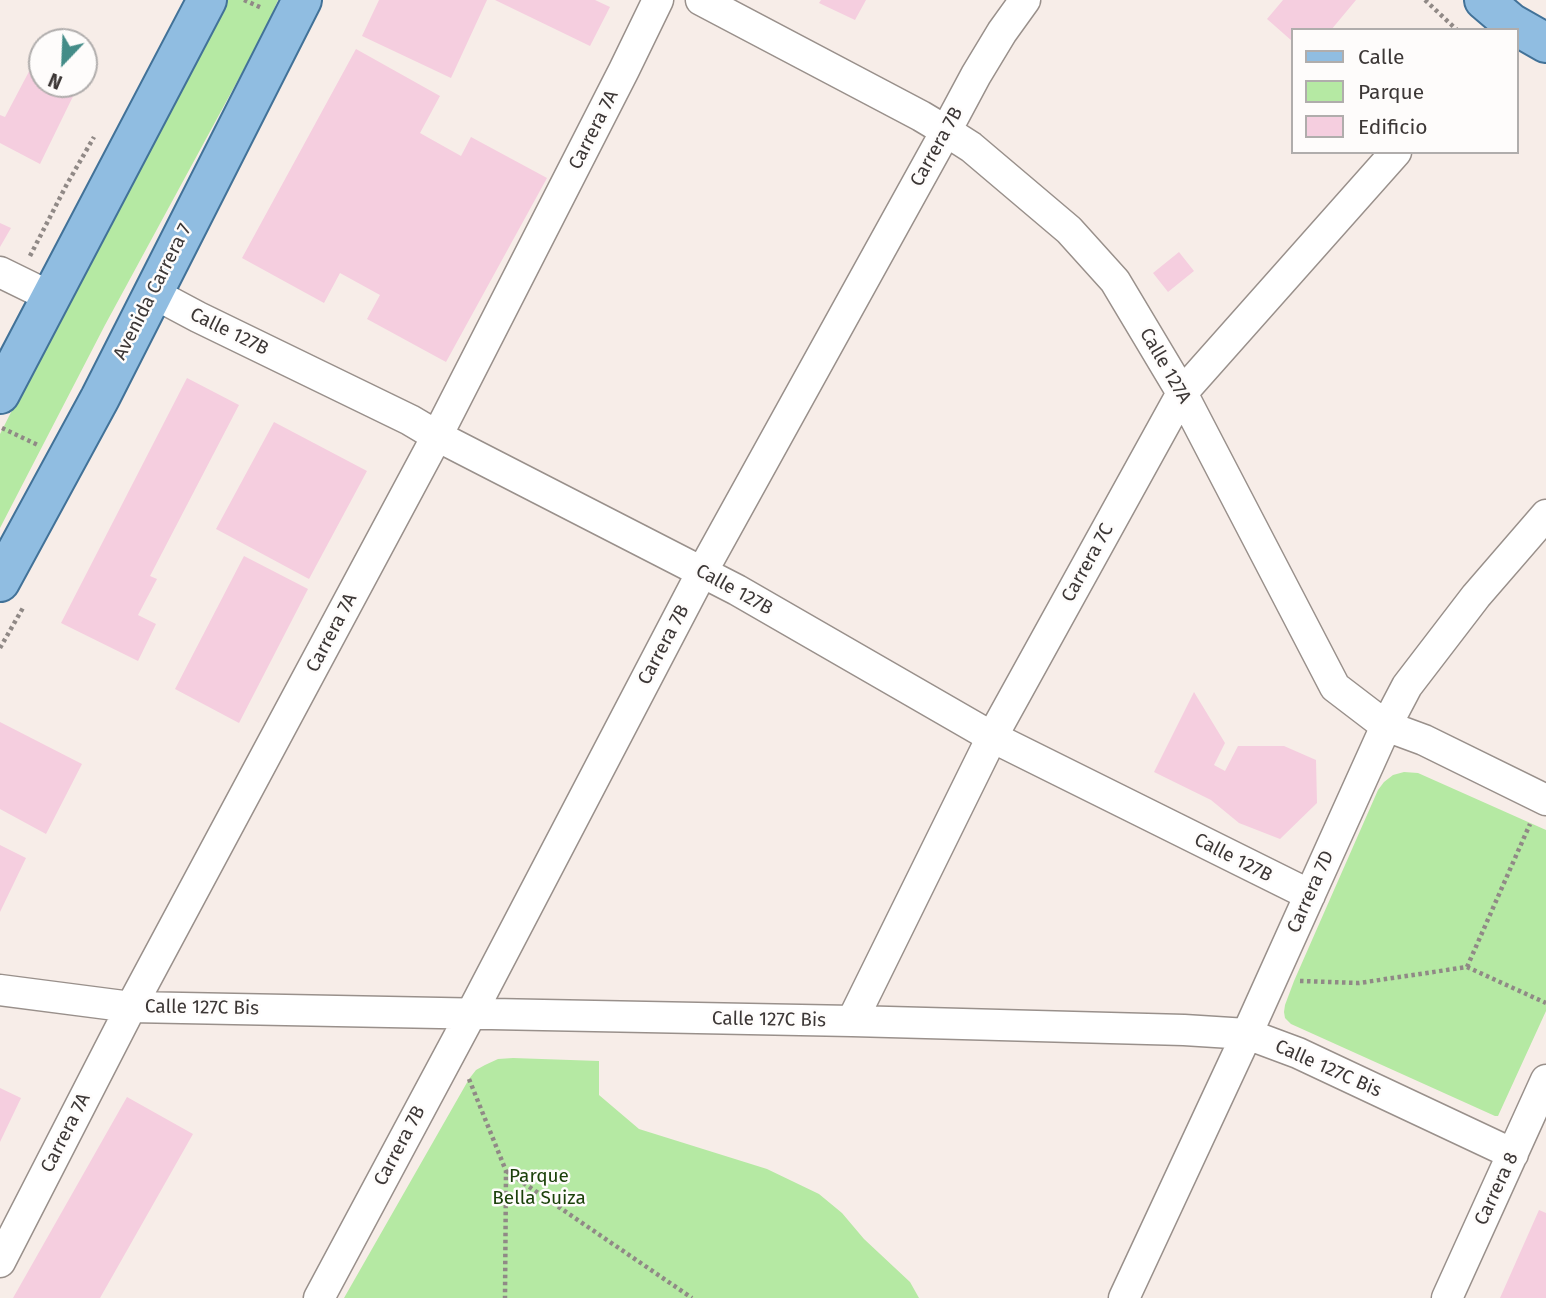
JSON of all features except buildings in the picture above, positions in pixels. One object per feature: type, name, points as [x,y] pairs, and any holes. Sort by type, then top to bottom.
[{"type":"main road","points":[[0,394],[207,0]]},
{"type":"main road","name":"Avenida Carrera 7","points":[[0,582],[67,460],[302,0]]},
{"type":"main road","points":[[1500,18],[1546,43]]},
{"type":"main road","points":[[1518,34],[1546,59]]},
{"type":"street","name":"Carrera 7A","points":[[0,1262],[131,1007],[437,436],[658,0]]},
{"type":"street","name":"Calle 127A","points":[[701,0],[946,131],[971,147],[1069,230],[1115,281],[1182,393],[1335,687],[1386,726],[1424,740],[1538,812]]},
{"type":"street","name":"Carrera 7B","points":[[319,1298],[702,572],[976,75],[1025,0]]},
{"type":"street","name":"Carrera 7C","points":[[852,1021],[992,737],[1182,393],[1394,154]]},
{"type":"street","points":[[0,272],[51,297]]},
{"type":"street","name":"Calle 127B","points":[[153,293],[410,420],[737,590],[992,737],[1310,895]]},
{"type":"street","name":"Carrera 7D","points":[[1124,1298],[1386,726],[1407,686],[1476,596],[1546,515]]},
{"type":"street","name":"Calle 127C Bis","points":[[0,990],[131,1007],[852,1021],[1247,1034],[1298,1053],[1513,1154]]},
{"type":"street","name":"Carrera 8","points":[[1447,1298],[1546,1080]]},
{"type":"path","points":[[1425,0],[1455,28]]},
{"type":"path","points":[[0,427],[67,460]]},
{"type":"path","points":[[1467,967],[1538,812]]},
{"type":"path","points":[[1294,981],[1359,983],[1467,967],[1546,1003]]},
{"type":"path","points":[[469,1079],[506,1171],[505,1298]]},
{"type":"path","points":[[506,1171],[692,1298]]},
{"type":"green space","points":[[226,0],[278,0],[264,32],[105,325],[0,528],[0,434],[119,199]]},
{"type":"green space","points":[[1404,772],[1418,773],[1546,830],[1546,1011],[1498,1116],[1291,1024],[1285,1018],[1285,1005],[1294,981],[1378,790],[1393,775]]},
{"type":"green space","name":"Parque Bella Suiza","points":[[498,1059],[599,1061],[599,1095],[639,1129],[767,1169],[819,1194],[842,1213],[864,1239],[910,1282],[919,1298],[344,1298],[469,1079],[476,1070],[485,1065]]}]
